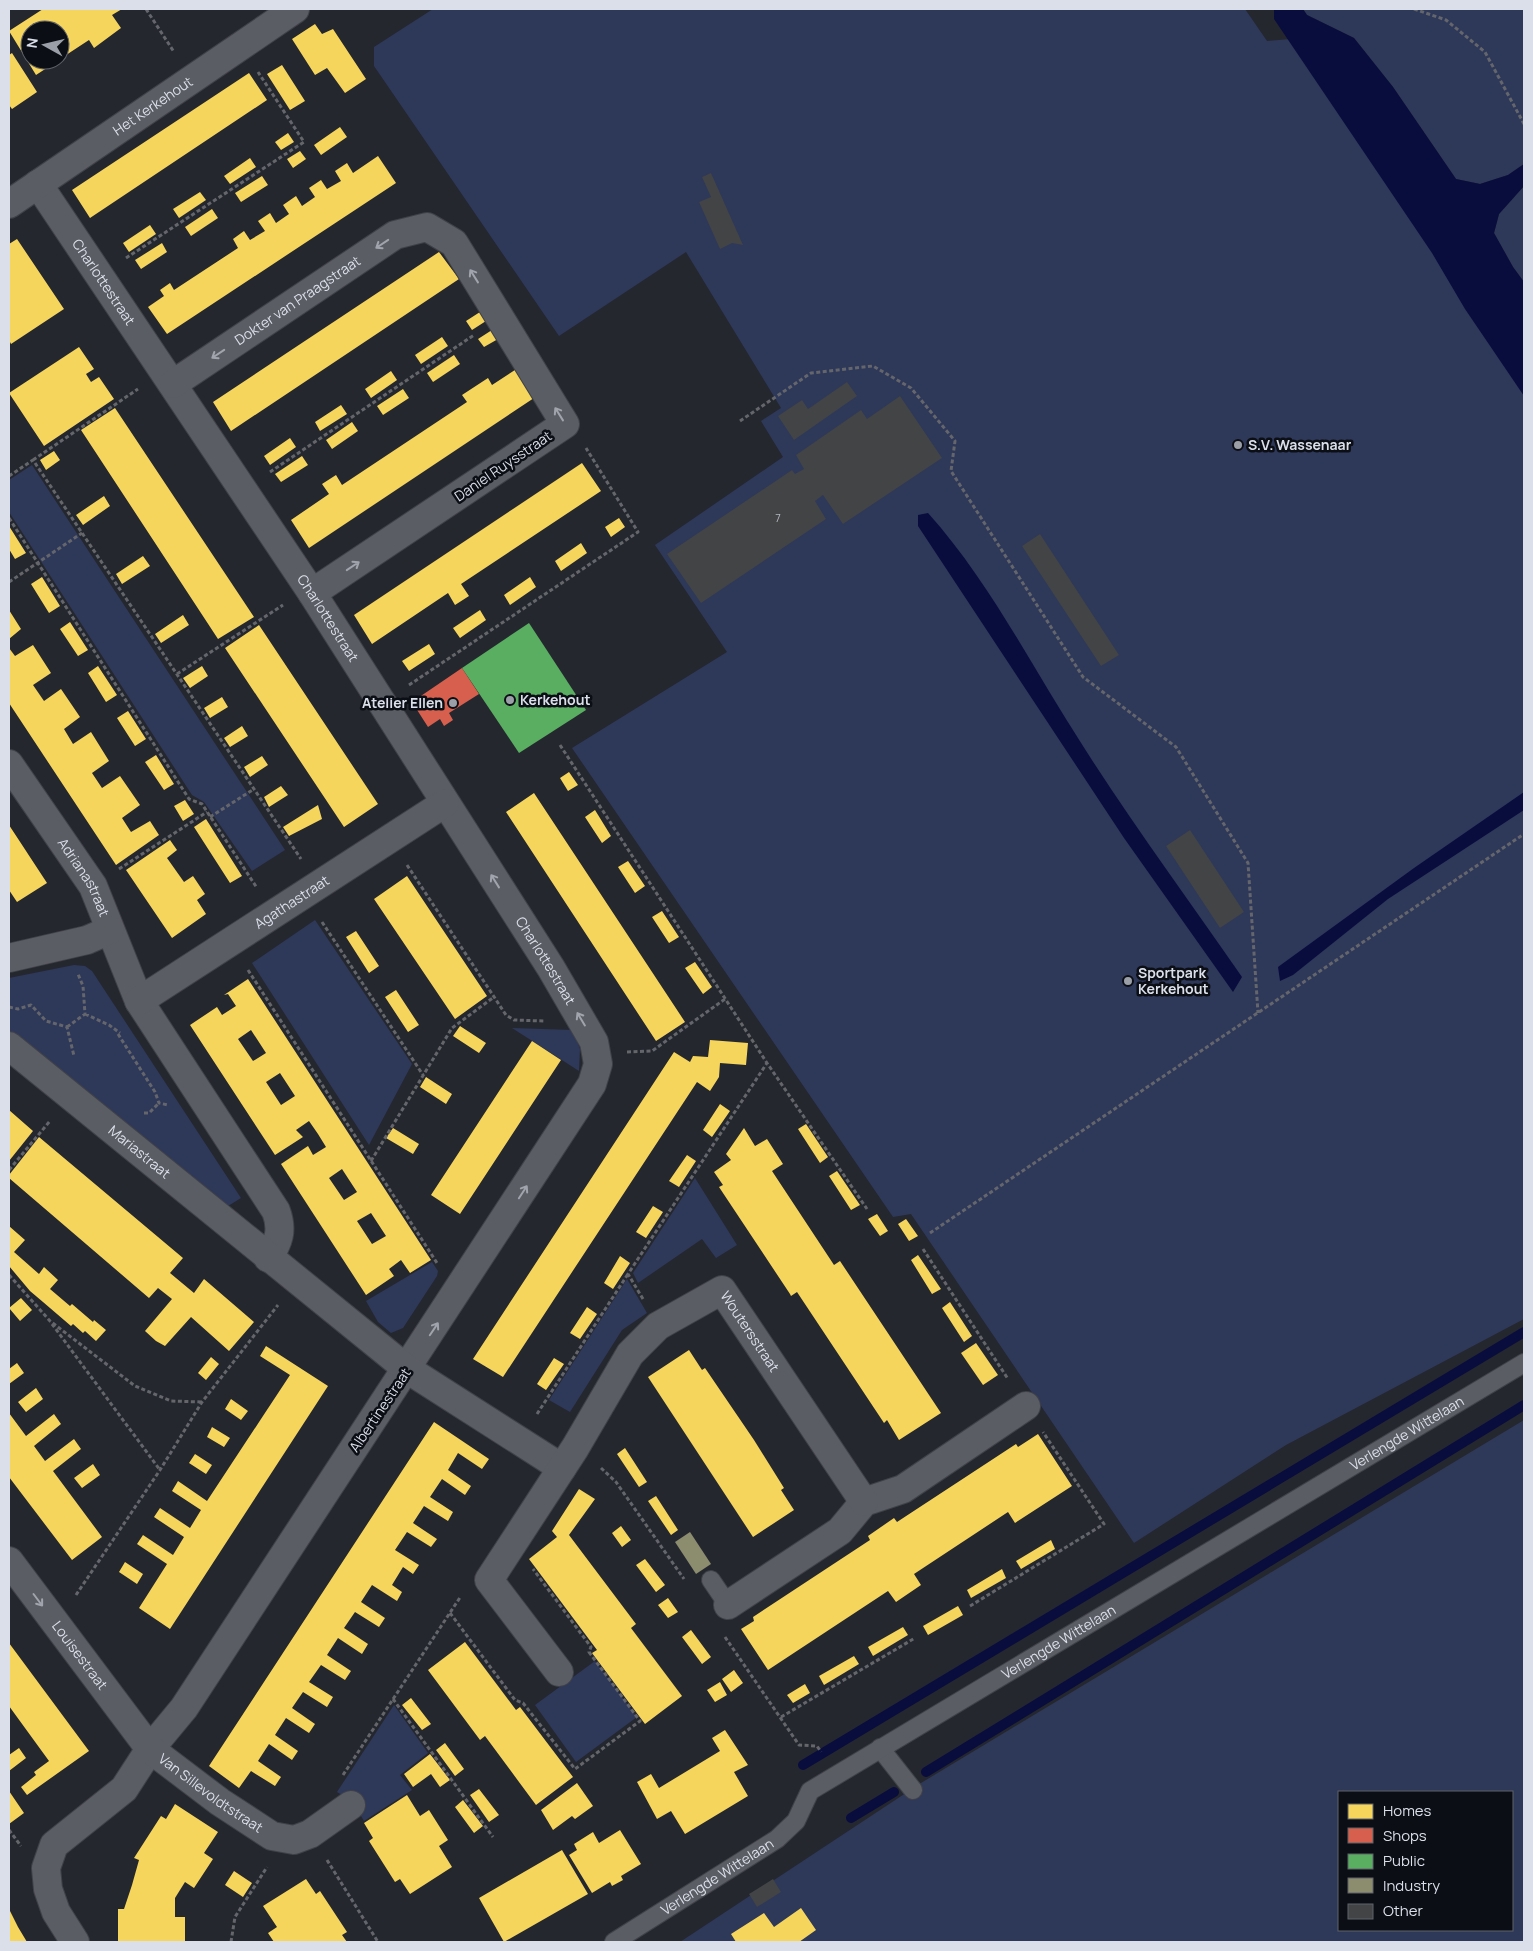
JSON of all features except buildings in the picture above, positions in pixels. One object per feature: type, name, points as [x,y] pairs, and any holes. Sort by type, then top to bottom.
[{"type":"street","name":"Het Kerkehout","points":[[9,204],[295,9]]},
{"type":"street","name":"Charlottestraat","points":[[38,184],[243,489],[382,703],[582,1022],[594,1042],[597,1059]]},
{"type":"street","name":"Daniel Ruysstraat","points":[[310,591],[566,424],[454,243],[427,228]]},
{"type":"street","name":"Dokter van Praagstraat","points":[[169,378],[395,235],[427,228]]},
{"type":"street","name":"Adrianastraat","points":[[9,764],[93,886],[139,1001]]},
{"type":"street","name":"Agathastraat","points":[[139,1001],[445,803]]},
{"type":"street","points":[[9,958],[87,940],[110,930]]},
{"type":"street","points":[[139,1001],[276,1211],[280,1227],[279,1238],[268,1258]]},
{"type":"street","name":"Mariastraat","points":[[9,1046],[296,1281],[407,1369]]},
{"type":"street","name":"Albertinestraat","points":[[75,1942],[56,1912],[48,1889],[46,1868],[54,1845],[124,1789],[150,1749],[184,1708],[457,1294],[592,1084],[597,1059]]},
{"type":"street","name":"Woutersstraat","points":[[489,1580],[568,1458],[630,1354],[658,1326],[722,1290],[864,1502]]},
{"type":"street","points":[[407,1369],[520,1441],[568,1458]]},
{"type":"street","points":[[728,1605],[840,1531],[864,1502],[903,1489],[1026,1406]]},
{"type":"street","name":"Louisestraat","points":[[9,1561],[150,1749]]},
{"type":"street","points":[[489,1580],[559,1672]]},
{"type":"street","name":"Van Sillevoldtstraat","points":[[150,1749],[220,1802],[272,1836],[298,1836]]},
{"type":"street","points":[[298,1836],[351,1805]]},
{"type":"lane","name":"Verlengde Wittelaan","points":[[614,1942],[777,1839],[796,1821],[810,1791],[1524,1363]]},
{"type":"lane","points":[[711,1580],[728,1605]]},
{"type":"lane","points":[[880,1748],[913,1790]]},
{"type":"path","points":[[146,9],[192,79]]},
{"type":"path","points":[[1414,9],[1446,20],[1485,52],[1524,124]]},
{"type":"path","points":[[100,275],[304,142],[241,46]]},
{"type":"path","points":[[243,489],[500,318]]},
{"type":"path","points":[[740,421],[811,373],[873,366],[911,388],[954,441],[951,471],[1082,677],[1176,747],[1248,863],[1258,1013]]},
{"type":"path","points":[[9,476],[169,378]]},
{"type":"path","points":[[382,703],[638,532],[587,449],[566,424]]},
{"type":"path","points":[[33,460],[254,789],[311,889],[423,1075]]},
{"type":"path","points":[[9,518],[189,799],[202,804],[274,913]]},
{"type":"path","points":[[9,582],[82,533]]},
{"type":"path","points":[[177,674],[310,591]]},
{"type":"path","points":[[560,746],[766,1063],[867,1209]]},
{"type":"path","points":[[210,817],[254,789]]},
{"type":"path","points":[[93,886],[206,812]]},
{"type":"path","points":[[930,1233],[1524,834]]},
{"type":"path","points":[[389,838],[506,1015],[514,1020],[582,1022]]},
{"type":"path","points":[[230,942],[457,1294]]},
{"type":"path","points":[[371,1161],[452,1028],[494,997]]},
{"type":"path","points":[[597,1059],[652,1051],[725,999]]},
{"type":"path","points":[[520,1441],[766,1063]]},
{"type":"path","points":[[628,1274],[658,1326]]},
{"type":"path","points":[[9,1275],[50,1321],[160,1470]]},
{"type":"path","points":[[56,1624],[160,1470],[202,1402],[296,1281]]},
{"type":"path","points":[[50,1321],[135,1386],[171,1401],[202,1402]]},
{"type":"path","points":[[568,1458],[616,1482],[685,1580]]},
{"type":"path","points":[[351,1805],[332,1793],[476,1572],[489,1580]]},
{"type":"path","points":[[723,1634],[799,1745],[817,1746]]},
{"type":"path","points":[[781,1717],[915,1638]]},
{"type":"path","points":[[393,1699],[493,1837]]},
{"type":"path","points":[[231,1942],[235,1917],[298,1836],[378,1942]]},
{"type":"shaded area","name":"Sportpark Kerkehout","points":[[433,9],[1245,9],[1267,41],[1291,39],[1524,338],[1524,1319],[1286,1445],[1134,1543],[911,1214],[893,1217],[572,748],[727,652],[655,545],[783,457],[761,421],[781,408],[686,252],[559,336],[374,66],[374,47]]},
{"type":"shaded area","points":[[1274,9],[1303,9],[1307,15],[1354,38],[1393,87],[1456,179],[1480,184],[1508,175],[1524,164],[1524,186],[1499,214],[1494,233],[1513,267],[1524,282],[1524,396],[1465,309],[1432,253],[1274,19]]},
{"type":"shaded area","points":[[1303,9],[1524,9],[1524,164],[1508,175],[1480,184],[1456,179],[1393,87],[1354,38],[1307,15]]},
{"type":"shaded area","points":[[1524,186],[1524,282],[1513,267],[1494,233],[1499,214]]},
{"type":"shaded area","points":[[32,465],[285,850],[252,871],[204,802],[192,795],[9,512],[9,480]]},
{"type":"shaded area","points":[[928,513],[991,597],[1102,775],[1141,834],[1242,977],[1233,992],[1124,838],[918,526],[918,515]]},
{"type":"shaded area","points":[[1524,792],[1524,810],[1388,899],[1293,975],[1280,981],[1278,967],[1414,868]]},
{"type":"shaded area","points":[[315,920],[412,1064],[369,1145],[252,963]]},
{"type":"shaded area","points":[[74,965],[85,966],[92,971],[241,1198],[220,1211],[9,1032],[9,978]]},
{"type":"shaded area","points":[[512,1028],[573,1030],[580,1049],[579,1071]]},
{"type":"shaded area","points":[[695,1178],[737,1245],[716,1258],[702,1239],[638,1283],[633,1273]]},
{"type":"shaded area","points":[[432,1262],[438,1271],[437,1276],[403,1328],[391,1333],[378,1322],[366,1301]]},
{"type":"shaded area","points":[[627,1279],[647,1313],[622,1330],[570,1412],[549,1400]]},
{"type":"shaded area","points":[[1524,1420],[1524,1942],[680,1942],[921,1783]]},
{"type":"shaded area","points":[[595,1661],[637,1717],[576,1762],[535,1705]]},
{"type":"shaded area","points":[[394,1705],[428,1753],[400,1775],[412,1790],[364,1821],[352,1801],[337,1792]]},
{"type":"waterway","points":[[803,1765],[1524,1332]]},
{"type":"waterway","points":[[926,1772],[1524,1405]]},
{"type":"waterway","points":[[851,1818],[894,1792]]},
{"type":"place","name":"S.V. Wassenaar","points":[[1238,445]]},
{"type":"place","name":"Kerkehout","points":[[510,700]]},
{"type":"place","name":"Atelier Ellen","points":[[453,703]]},
{"type":"place","name":"Sportpark Kerkehout","points":[[1128,981]]}]
